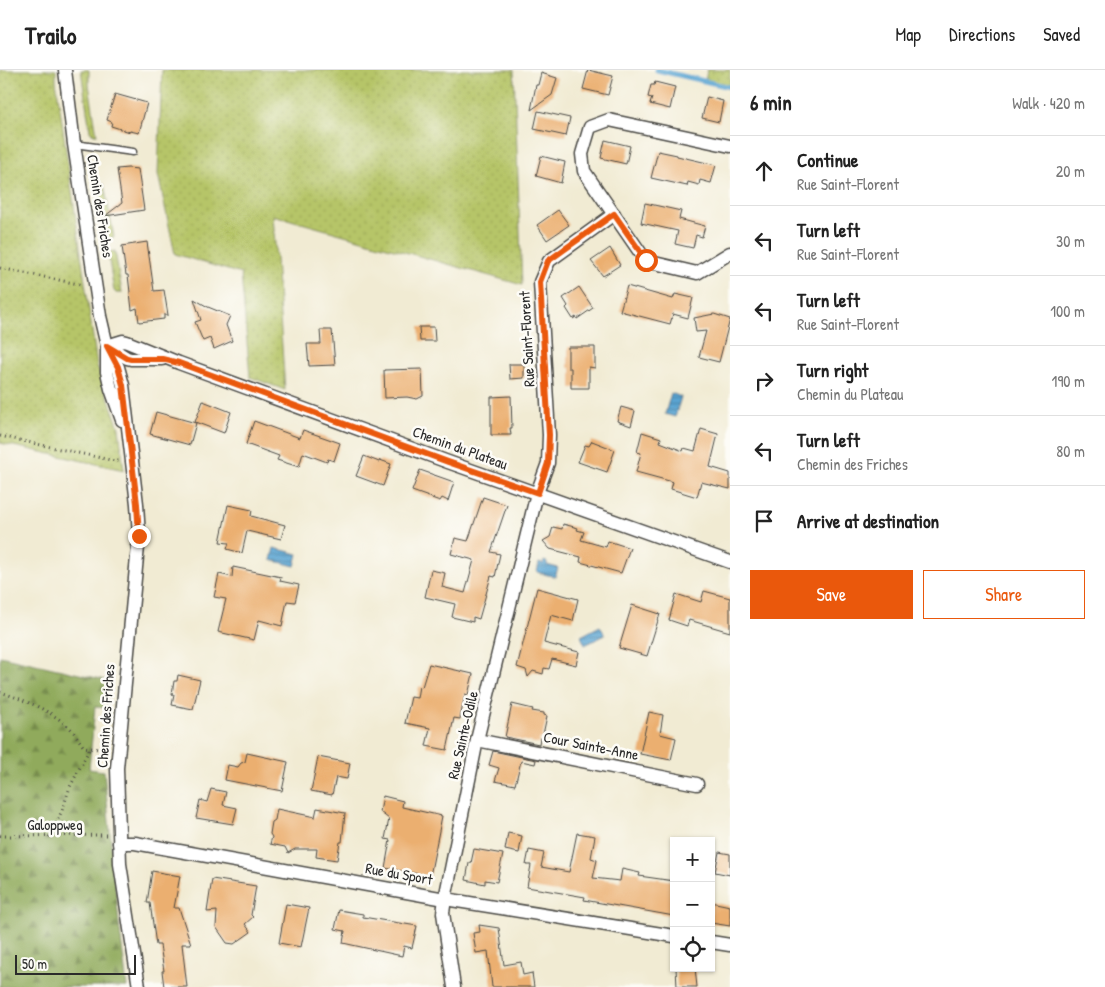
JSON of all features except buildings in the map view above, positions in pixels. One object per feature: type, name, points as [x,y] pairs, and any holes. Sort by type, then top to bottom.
[{"type":"street","name":"Chemin des Friches","points":[[65,70],[74,144],[100,316],[107,346],[107,372],[130,446],[137,504],[139,536],[119,751],[115,839],[139,987]]},
{"type":"street","points":[[730,146],[609,120],[590,127],[582,154],[584,171],[646,260],[698,274],[730,253]]},
{"type":"street","name":"Rue Saint-Florent","points":[[538,493],[548,463],[549,435],[540,282],[548,261],[614,214]]},
{"type":"street","name":"Chemin du Plateau","points":[[107,346],[131,359],[162,359],[179,363],[730,562]]},
{"type":"street","name":"Rue Sainte-Odile","points":[[454,987],[443,913],[445,899],[477,740],[538,493]]},
{"type":"street","name":"Cour Sainte-Anne","points":[[477,740],[698,784]]},
{"type":"street","name":"Rue du Sport","points":[[115,839],[445,899],[670,935]]},
{"type":"street","points":[[715,943],[730,945]]},
{"type":"lane","points":[[74,144],[133,152]]},
{"type":"path","points":[[0,268],[96,288]]},
{"type":"path","points":[[0,436],[115,461],[132,460]]},
{"type":"path","points":[[0,692],[49,712],[75,733],[82,745],[90,748],[119,751]]},
{"type":"path","points":[[49,837],[62,811],[70,786],[90,748]]},
{"type":"path","name":"Galoppweg","points":[[0,836],[115,839]]},
{"type":"green space","points":[[0,70],[56,70],[56,81],[97,365],[119,428],[124,470],[0,443]]},
{"type":"green space","points":[[81,70],[89,70],[89,84],[97,135],[90,131]]},
{"type":"green space","points":[[162,70],[514,70],[522,285],[273,215],[285,390],[250,377],[241,274],[175,254],[158,174]]},
{"type":"green space","points":[[707,70],[730,70],[730,89],[705,82]]},
{"type":"green space","points":[[104,184],[114,237],[108,238],[105,235],[99,187]]},
{"type":"green space","points":[[115,251],[122,293],[114,291],[108,255],[109,252]]},
{"type":"green space","points":[[0,656],[110,681],[107,708],[95,707],[89,769],[104,771],[127,987],[0,987]]},
{"type":"water","points":[[671,393],[681,397],[675,417],[665,414]]},
{"type":"water","points":[[274,548],[298,554],[295,566],[271,560]]},
{"type":"water","points":[[544,561],[547,562],[547,565],[558,568],[555,577],[537,572],[539,563],[543,564]]},
{"type":"water","points":[[600,626],[605,635],[585,645],[581,636]]},
{"type":"waterway","points":[[657,70],[730,87]]},
{"type":"route","points":[[139,536],[123,385],[118,367],[107,346],[131,359],[151,358],[179,363],[538,493],[548,463],[549,435],[540,282],[548,261],[614,214],[646,260]]}]
